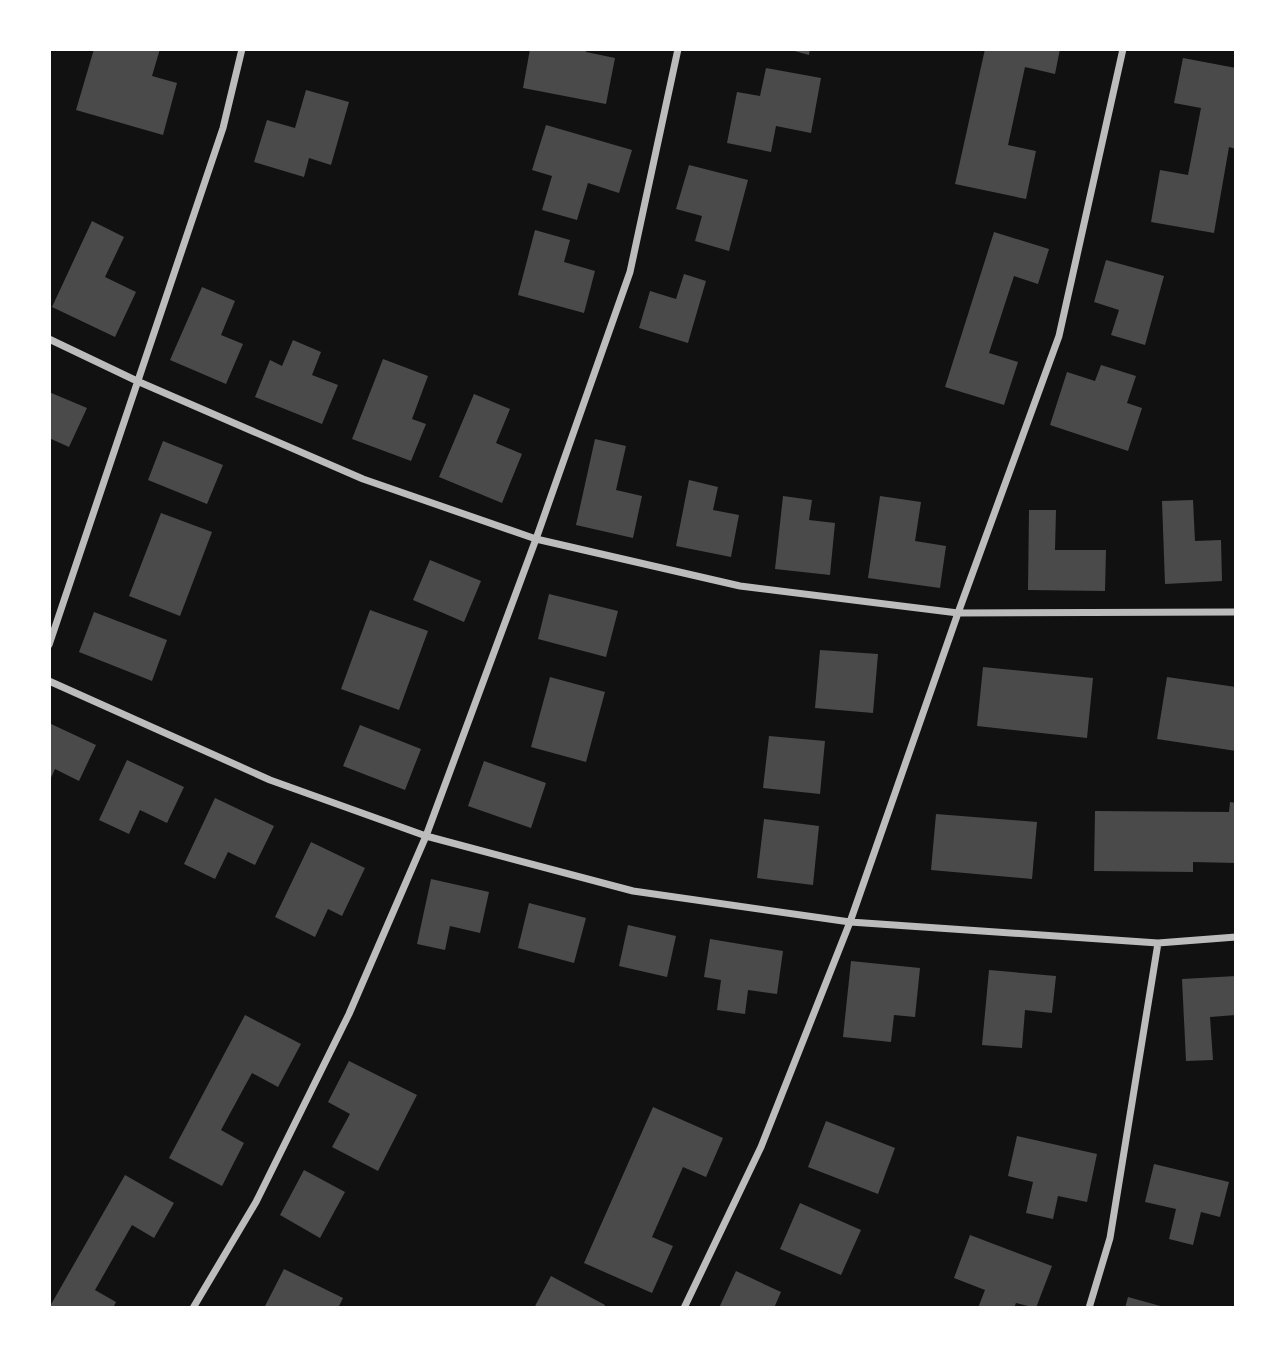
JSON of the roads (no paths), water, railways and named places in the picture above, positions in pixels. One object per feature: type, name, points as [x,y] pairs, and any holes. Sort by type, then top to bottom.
[{"type":"street","points":[[49,645],[223,128],[242,49]]},
{"type":"street","points":[[193,1308],[256,1202],[349,1014],[426,836],[537,539],[630,272],[678,49]]},
{"type":"street","points":[[684,1308],[761,1147],[850,922],[958,612],[1059,336],[1123,49]]},
{"type":"street","points":[[49,339],[137,381],[363,479],[537,539],[740,586],[958,612],[1236,612]]},
{"type":"street","points":[[49,681],[270,780],[426,836],[633,891],[850,922],[1158,943],[1236,937]]},
{"type":"street","points":[[1089,1308],[1110,1238],[1158,943]]}]
